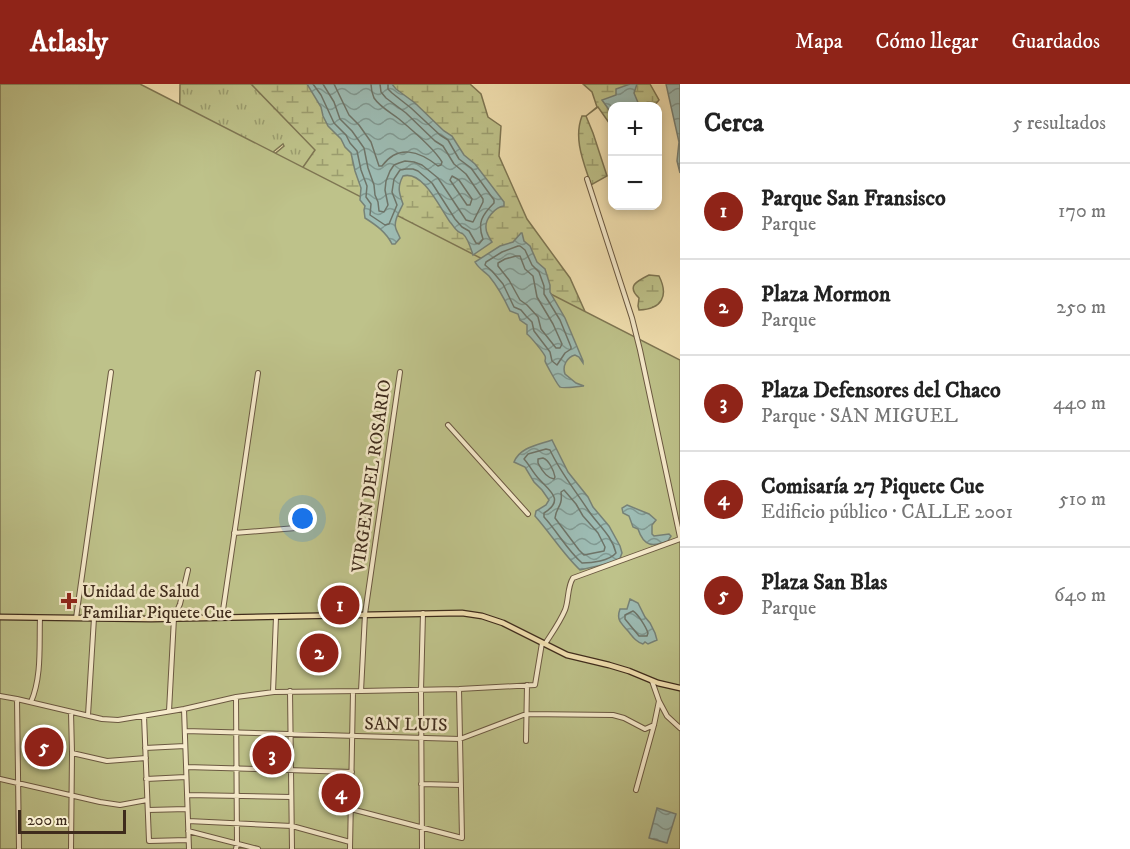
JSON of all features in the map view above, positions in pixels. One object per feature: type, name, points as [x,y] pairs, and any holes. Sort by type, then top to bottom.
[{"type":"main road","points":[[0,617],[174,618],[460,612],[503,623],[567,655],[619,668],[652,681],[680,687]]},
{"type":"street","points":[[0,696],[88,716],[118,720],[273,692],[361,692],[535,685],[544,644],[564,613],[573,578],[680,538],[632,318],[587,179]]},
{"type":"street","points":[[76,618],[111,372]]},
{"type":"street","name":"VIRGEN DEL ROSARIO","points":[[361,692],[365,614],[400,372]]},
{"type":"street","points":[[222,617],[258,373]]},
{"type":"street","points":[[448,425],[528,514]]},
{"type":"street","points":[[234,533],[296,528]]},
{"type":"street","points":[[169,711],[174,618],[180,604],[188,570]]},
{"type":"street","points":[[422,849],[420,738],[423,612]]},
{"type":"street","points":[[273,692],[276,616]]},
{"type":"street","points":[[31,702],[38,675],[40,618]]},
{"type":"street","points":[[88,716],[94,618]]},
{"type":"street","points":[[652,681],[667,717],[680,728]]},
{"type":"street","points":[[526,741],[527,686]]},
{"type":"street","points":[[351,809],[462,838],[459,689]]},
{"type":"street","points":[[290,691],[292,849]]},
{"type":"street","points":[[350,849],[354,692]]},
{"type":"street","points":[[236,697],[236,849]]},
{"type":"street","points":[[17,699],[18,849]]},
{"type":"street","points":[[636,790],[659,700]]},
{"type":"street","points":[[184,709],[189,849]]},
{"type":"street","points":[[70,711],[71,849]]},
{"type":"street","name":"SAN LUIS","points":[[185,730],[460,739],[526,714],[613,715],[645,729],[654,725]]},
{"type":"street","points":[[144,716],[149,841],[188,840]]},
{"type":"street","points":[[145,748],[185,746]]},
{"type":"street","points":[[72,753],[107,761],[146,758]]},
{"type":"street","points":[[186,767],[352,772]]},
{"type":"street","points":[[146,780],[186,777]]},
{"type":"street","points":[[0,779],[99,802],[120,805],[147,800]]},
{"type":"street","points":[[421,784],[461,785]]},
{"type":"street","points":[[187,795],[291,797]]},
{"type":"street","points":[[148,810],[187,809]]},
{"type":"street","points":[[188,821],[292,826],[350,842]]},
{"type":"street","points":[[188,831],[258,849]]},
{"type":"green space","points":[[0,84],[140,84],[680,360],[680,849],[0,849]]},
{"type":"green space","points":[[180,84],[306,84],[326,122],[304,189],[265,162],[284,146],[283,144],[267,157],[179,162]]},
{"type":"green space","points":[[251,84],[470,84],[481,94],[488,117],[501,126],[499,156],[527,219],[570,278],[612,372],[294,180],[315,150]]},
{"type":"green space","points":[[583,84],[650,84],[659,100],[657,102],[608,102],[608,121],[598,107],[586,116],[597,107],[592,92]]},
{"type":"green space","points":[[582,116],[586,116],[607,176],[591,185],[579,142]]},
{"type":"green space","points":[[649,275],[659,276],[663,295],[658,304],[639,310],[639,298],[633,287]]},
{"type":"water","points":[[307,84],[392,84],[415,103],[452,136],[464,155],[475,164],[504,202],[504,206],[494,211],[487,221],[486,230],[492,242],[473,255],[466,238],[455,229],[424,184],[410,176],[403,176],[399,187],[403,204],[395,223],[400,238],[392,244],[384,232],[365,218],[365,206],[360,200],[361,188],[351,153],[328,126],[321,107]]},
{"type":"water","points":[[637,84],[634,93],[638,102],[608,102],[608,108],[602,100],[616,95],[616,89]]},
{"type":"water","points":[[666,84],[680,84],[680,173],[677,161],[679,142]]},
{"type":"water","points":[[521,233],[537,262],[545,269],[550,292],[565,318],[583,361],[583,363],[575,355],[570,358],[565,365],[565,374],[584,386],[564,388],[559,386],[545,361],[544,354],[527,334],[527,325],[520,320],[518,314],[510,311],[495,284],[475,262],[500,246],[513,242]]},
{"type":"water","points":[[552,440],[568,472],[609,526],[620,546],[622,553],[615,562],[580,570],[535,516],[536,511],[546,505],[549,500],[525,467],[514,462],[525,450]]},
{"type":"water","points":[[627,505],[649,514],[656,520],[652,525],[652,534],[654,536],[669,534],[671,536],[668,541],[653,545],[646,542],[638,529],[633,527],[629,516],[623,513],[622,508]]},
{"type":"water","points":[[630,599],[638,603],[657,640],[648,644],[640,643],[621,623],[620,609],[627,609]]},
{"type":"water","points":[[657,808],[676,814],[667,843],[649,838]]},
{"type":"place","name":"Unidad de Salud Familiar Piquete Cue","points":[[69,601]]},
{"type":"place","name":"Parque San Fransisco","points":[[340,605]]},
{"type":"place","name":"Plaza Mormon","points":[[319,653]]},
{"type":"place","name":"Plaza San Blas","points":[[44,747]]},
{"type":"place","name":"Plaza Defensores del Chaco","points":[[272,755]]},
{"type":"place","name":"Comisaría 27 Piquete Cue","points":[[341,793]]}]
